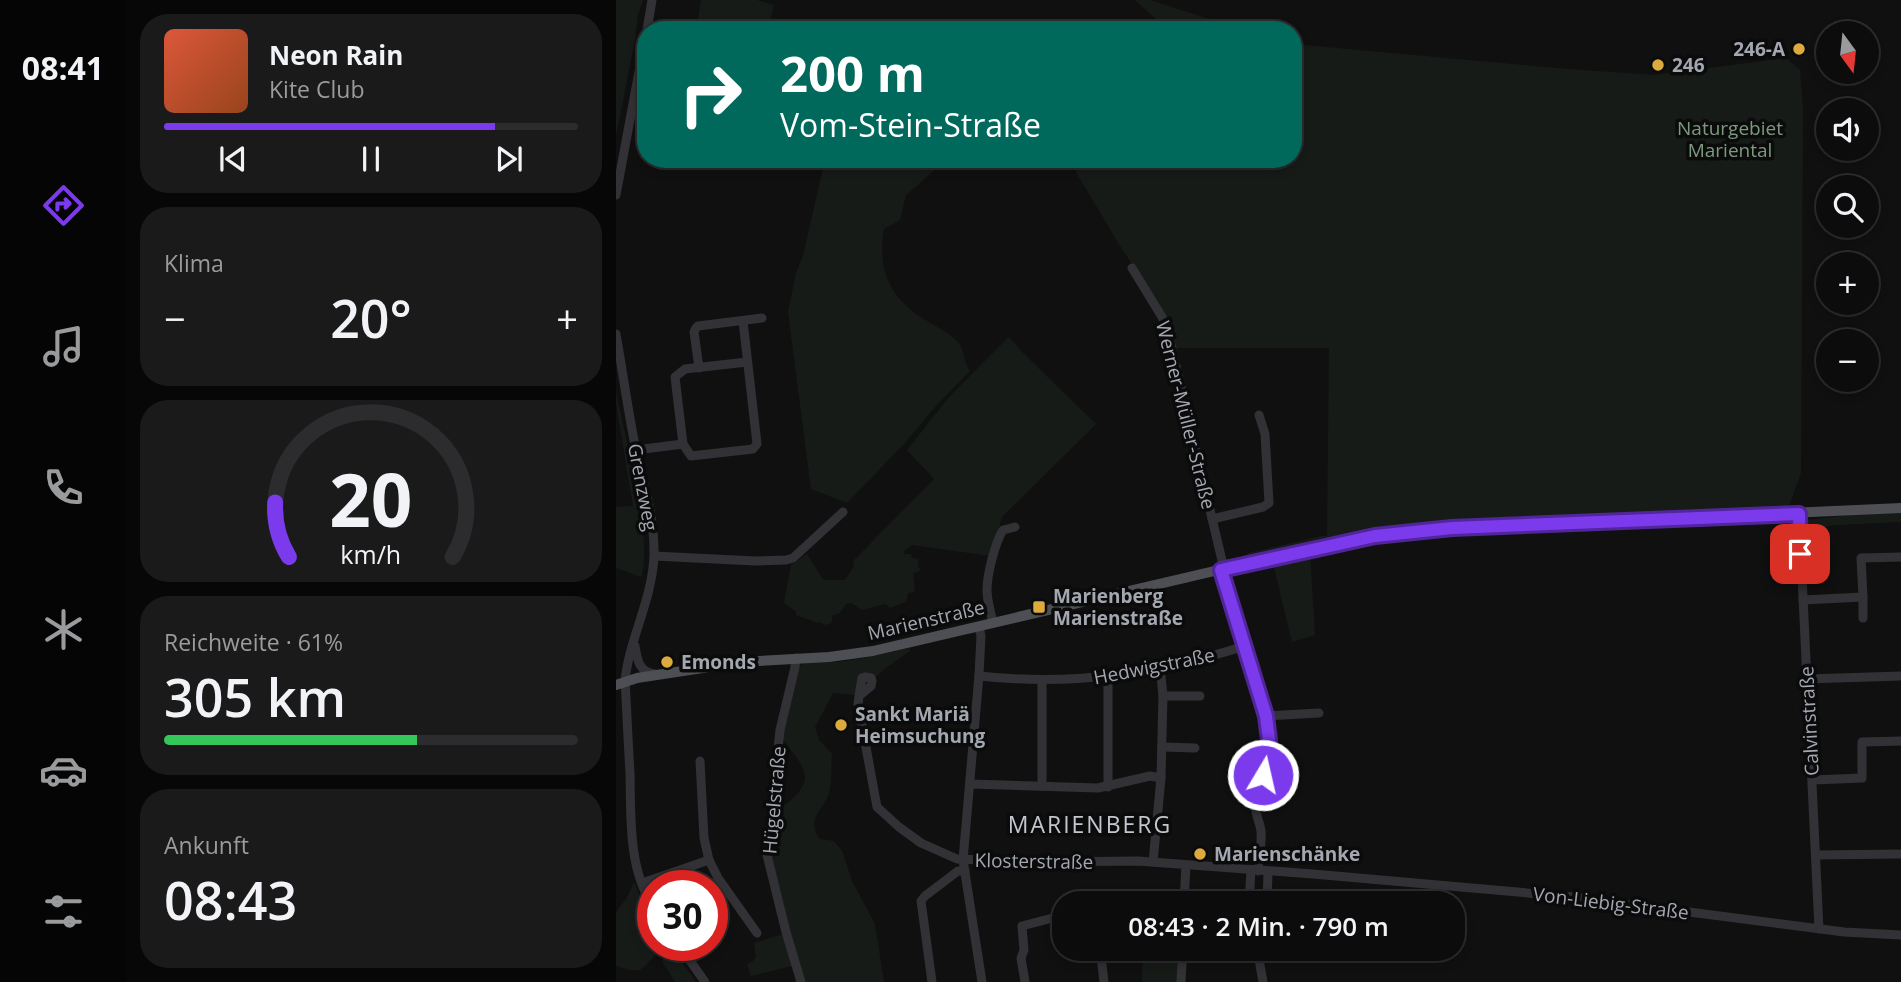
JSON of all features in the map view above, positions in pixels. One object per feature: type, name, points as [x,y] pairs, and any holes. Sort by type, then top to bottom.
[{"type":"main road","name":"Marienstraße","points":[[621,683],[660,674],[742,662],[849,655],[1240,565],[1345,542],[1407,532],[1901,508]]},
{"type":"street","points":[[648,21],[652,0]]},
{"type":"street","points":[[616,195],[637,81]]},
{"type":"street","name":"Werner-Müller-Straße","points":[[1132,268],[1167,328],[1222,570],[1266,716],[1269,740],[1256,816],[1261,831],[1259,871]]},
{"type":"street","points":[[699,368],[694,332],[698,326],[762,318]]},
{"type":"street","points":[[743,321],[757,443],[753,449],[691,456],[683,444],[675,377],[685,369],[747,362]]},
{"type":"street","name":"Grenzweg","points":[[616,334],[636,450],[650,509],[654,556],[650,586],[621,683],[633,838],[639,870]]},
{"type":"street","points":[[1212,519],[1263,507],[1269,503],[1265,434],[1259,415]]},
{"type":"street","points":[[636,450],[683,444]]},
{"type":"street","points":[[654,556],[786,560],[799,553],[843,512]]},
{"type":"street","name":"Calvinstraße","points":[[1799,514],[1819,929]]},
{"type":"street","points":[[993,623],[987,590],[989,575],[999,536],[1003,530],[1015,527]]},
{"type":"street","points":[[1863,618],[1861,558],[1901,557]]},
{"type":"street","points":[[1803,600],[1863,597]]},
{"type":"street","points":[[979,627],[979,676],[963,860],[982,982]]},
{"type":"street","points":[[635,641],[640,666],[649,674],[660,674]]},
{"type":"street","name":"Hedwigstraße","points":[[979,676],[1042,681],[1135,674],[1245,646]]},
{"type":"street","name":"Hügelstraße","points":[[796,658],[780,730],[767,855],[801,982]]},
{"type":"street","points":[[1153,862],[1161,778],[1163,696],[1160,667]]},
{"type":"street","points":[[1807,679],[1901,676]]},
{"type":"street","points":[[1108,677],[1108,787]]},
{"type":"street","points":[[1042,681],[1042,786]]},
{"type":"street","name":"Klosterstraße","points":[[859,696],[858,704],[877,807],[921,843],[945,854],[963,860],[1153,862],[1320,875]]},
{"type":"street","points":[[1163,696],[1200,696]]},
{"type":"street","points":[[1266,716],[1319,713]]},
{"type":"street","points":[[1813,779],[1863,778],[1862,742],[1901,741]]},
{"type":"street","points":[[1162,747],[1195,748]]},
{"type":"street","points":[[699,761],[704,838],[709,860],[718,878],[757,933]]},
{"type":"street","points":[[970,784],[1086,788],[1108,787],[1154,776],[1161,778]]},
{"type":"street","points":[[1816,855],[1901,854]]},
{"type":"street","points":[[680,870],[709,860]]},
{"type":"street","points":[[1185,891],[1186,865]]},
{"type":"street","points":[[932,982],[921,901],[958,871],[965,871]]},
{"type":"street","points":[[1253,891],[1259,871]]},
{"type":"street","points":[[1259,871],[1264,891]]},
{"type":"street","name":"Von-Liebig-Straße","points":[[1320,875],[1573,897],[1819,929],[1901,935]]},
{"type":"street","points":[[1024,982],[1021,958],[1024,950],[1022,926],[1052,918]]},
{"type":"street","points":[[690,961],[705,982]]},
{"type":"street","points":[[1102,961],[1104,982]]},
{"type":"street","points":[[1181,982],[1182,961]]},
{"type":"street","points":[[1261,961],[1263,982]]},
{"type":"green space","points":[[616,0],[643,0],[638,15],[616,136]]},
{"type":"green space","points":[[701,0],[757,0],[774,5],[770,21],[698,21]]},
{"type":"green space","points":[[1135,0],[1150,0],[1215,21],[1158,21]]},
{"type":"green space","name":"Naturgebiet Mariental","points":[[1302,45],[1654,75],[1786,58],[1800,70],[1803,110],[1801,473],[1789,506],[1493,519],[1385,528],[1327,537],[1246,557],[1248,553],[1327,536],[1329,348],[1176,348],[1151,294],[1074,168],[1302,168]]},
{"type":"green space","points":[[823,168],[937,168],[906,195],[900,220],[884,229],[884,269],[901,301],[958,342],[970,371],[847,503],[811,489],[788,312],[796,273],[803,256]]},
{"type":"green space","points":[[1009,337],[1096,424],[1002,517],[991,556],[912,545],[904,554],[911,554],[912,558],[918,559],[921,570],[913,574],[915,592],[908,593],[906,602],[890,608],[885,604],[862,610],[851,603],[846,604],[840,613],[833,615],[831,623],[825,625],[796,615],[796,612],[784,603],[791,565],[807,554],[823,580],[845,580],[854,566],[853,561],[934,479],[907,450],[949,397]]},
{"type":"green space","points":[[616,392],[641,514],[644,561],[641,577],[616,568],[616,507],[633,506]]},
{"type":"green space","points":[[1901,512],[1901,522],[1836,525],[1811,530],[1808,539],[1809,556],[1804,557],[1802,527],[1808,520]]},
{"type":"green space","points":[[1310,554],[1315,635],[1292,642],[1273,563]]},
{"type":"green space","points":[[909,648],[910,651],[874,679],[858,679],[858,691],[854,695],[833,693],[815,727],[819,740],[832,754],[829,793],[814,826],[820,839],[834,841],[842,851],[852,881],[875,924],[884,982],[803,982],[771,860],[774,808],[789,802],[803,786],[805,778],[801,764],[782,737],[799,666],[812,662],[856,659]]},
{"type":"green space","points":[[634,882],[637,889],[637,961],[649,961],[640,970],[616,966],[616,912]]},
{"type":"green space","points":[[783,934],[792,966],[751,976],[747,964],[756,957],[754,943]]},
{"type":"green space","points":[[662,961],[681,961],[696,982],[675,982]]},
{"type":"green space","points":[[1143,961],[1180,961],[1179,982],[1142,982]]},
{"type":"place","name":"246-A","points":[[1799,49]]},
{"type":"place","name":"246","points":[[1658,65]]},
{"type":"place","name":"Marienberg Marienstraße","points":[[1039,607]]},
{"type":"place","name":"Emonds","points":[[667,662]]},
{"type":"place","name":"Sankt Mariä Heimsuchung","points":[[841,725]]},
{"type":"place","name":"Marienschänke","points":[[1200,854]]},
{"type":"district","name":"MARIENBERG","points":[[1090,825]]},
{"type":"route","points":[[1263,775],[1269,740],[1266,716],[1221,570],[1345,542],[1407,532],[1799,514],[1800,554]]}]
